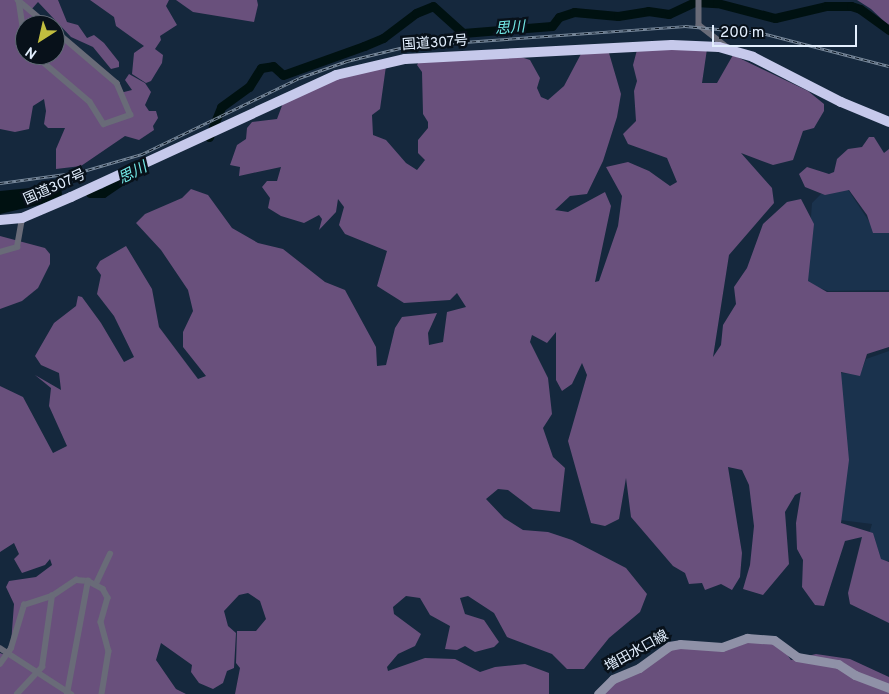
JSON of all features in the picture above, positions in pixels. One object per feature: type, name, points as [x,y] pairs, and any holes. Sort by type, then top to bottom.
[{"type":"highway","name":"国道307号","points":[[0,220],[22,218],[336,75],[405,59],[694,44],[731,50],[753,57],[841,102],[889,122]]},
{"type":"main road","name":"増田水口線","points":[[598,694],[617,676],[639,668],[672,645],[722,647],[747,638],[774,640],[797,657],[838,664],[855,675],[889,688]]},
{"type":"street","points":[[19,0],[36,15]]},
{"type":"street","points":[[19,0],[21,15]]},
{"type":"street","points":[[699,2],[699,25],[731,50]]},
{"type":"street","points":[[47,65],[90,102],[104,124],[130,115],[117,84],[65,40]]},
{"type":"street","points":[[0,252],[17,247],[22,218]]},
{"type":"street","points":[[96,584],[110,554]]},
{"type":"street","points":[[0,664],[9,653],[24,605],[52,596],[76,580],[88,581],[96,584],[108,598],[101,622],[109,651],[102,694]]},
{"type":"street","points":[[0,648],[69,693],[88,581]]},
{"type":"street","points":[[17,694],[38,672],[52,596]]},
{"type":"shaded area","points":[[0,0],[58,0],[64,15],[50,15],[38,2],[31,10],[37,15],[15,15],[15,65],[65,65],[65,40],[114,83],[120,93],[132,90],[125,80],[129,74],[145,83],[151,92],[145,105],[149,111],[156,111],[158,118],[153,126],[154,130],[139,140],[125,136],[81,166],[56,169],[56,149],[65,128],[48,128],[44,124],[46,111],[44,99],[33,106],[29,129],[15,132],[0,129]]},
{"type":"shaded area","points":[[90,0],[169,0],[166,6],[177,25],[160,36],[161,40],[155,49],[163,55],[162,63],[151,81],[146,83],[132,74],[134,53],[144,46],[116,26],[114,17]]},
{"type":"shaded area","points":[[176,0],[257,0],[258,5],[254,22],[193,12]]},
{"type":"shaded area","points":[[857,0],[889,0],[889,26],[871,9]]},
{"type":"shaded area","points":[[65,17],[67,22],[78,25],[87,38],[94,35],[104,43],[119,62],[119,67],[111,69],[93,47],[71,37],[65,31]]},
{"type":"shaded area","points":[[707,49],[702,83],[717,83],[733,55],[808,91],[824,104],[824,111],[814,128],[803,131],[793,160],[773,165],[741,153],[772,188],[774,203],[729,255],[713,357],[721,345],[723,325],[736,304],[734,287],[747,268],[763,224],[787,202],[801,199],[814,224],[808,281],[827,292],[889,292],[889,347],[867,354],[860,376],[841,372],[849,460],[841,523],[873,533],[881,559],[889,562],[889,623],[850,604],[848,593],[862,537],[845,541],[824,606],[815,605],[802,587],[803,560],[797,549],[796,523],[801,492],[795,495],[785,512],[789,564],[763,595],[743,589],[750,565],[754,526],[749,485],[742,470],[728,467],[742,553],[740,577],[732,590],[721,584],[705,590],[702,583],[689,584],[685,573],[673,566],[631,517],[626,478],[619,519],[605,526],[591,523],[568,441],[587,375],[582,363],[572,384],[562,391],[556,380],[556,332],[547,343],[532,335],[530,342],[548,378],[552,414],[543,428],[553,457],[565,468],[560,512],[533,509],[508,490],[498,489],[486,499],[504,518],[523,530],[548,532],[572,540],[626,568],[647,594],[640,612],[609,638],[584,669],[567,669],[552,654],[507,637],[494,613],[468,596],[460,598],[465,614],[484,620],[499,642],[494,647],[475,652],[465,646],[457,650],[445,649],[450,626],[430,615],[420,598],[406,596],[393,607],[394,614],[421,634],[415,646],[398,654],[387,667],[388,671],[425,658],[455,659],[480,672],[495,667],[525,664],[549,673],[549,694],[235,694],[240,668],[236,663],[237,631],[256,631],[266,619],[260,601],[248,593],[239,595],[224,611],[228,626],[236,633],[234,668],[227,671],[223,683],[213,689],[199,683],[191,672],[192,665],[161,643],[156,660],[176,689],[186,694],[0,694],[0,653],[10,657],[14,604],[6,587],[9,581],[36,577],[52,565],[50,559],[45,565],[22,573],[14,559],[19,554],[14,543],[0,552],[0,386],[23,397],[53,453],[67,446],[49,406],[51,388],[35,375],[61,390],[59,373],[41,365],[35,356],[54,323],[76,306],[78,296],[82,297],[101,323],[124,362],[134,357],[114,316],[97,294],[101,275],[96,268],[100,261],[126,246],[152,289],[159,327],[198,379],[206,376],[183,347],[183,332],[193,311],[188,290],[161,250],[136,223],[145,214],[182,198],[191,189],[208,195],[232,228],[258,243],[283,249],[325,282],[345,290],[376,347],[377,366],[386,365],[395,328],[402,317],[437,313],[428,333],[429,345],[443,342],[447,312],[466,307],[457,293],[450,300],[404,303],[377,286],[387,251],[345,234],[339,225],[344,207],[338,199],[336,212],[319,230],[322,219],[319,215],[304,223],[281,216],[268,208],[270,198],[262,187],[267,181],[277,181],[281,167],[239,176],[240,167],[230,165],[237,145],[246,139],[247,128],[252,122],[277,119],[283,103],[349,74],[386,66],[380,109],[372,115],[373,135],[386,140],[406,163],[417,170],[425,160],[418,153],[418,140],[428,128],[428,122],[423,114],[422,72],[417,65],[420,60],[518,56],[530,60],[540,78],[537,88],[541,97],[548,100],[564,86],[582,52],[609,53],[621,94],[617,117],[603,161],[587,194],[570,196],[555,210],[568,212],[605,192],[611,206],[595,282],[599,281],[618,226],[622,196],[606,167],[628,162],[649,171],[670,186],[677,182],[667,158],[628,144],[623,134],[636,121],[634,91],[637,81],[633,65],[637,50]]},
{"type":"shaded area","points":[[869,137],[874,137],[884,153],[889,149],[889,233],[873,233],[867,215],[849,190],[825,195],[805,187],[799,174],[807,167],[829,174],[834,172],[837,159],[848,149],[862,147]]},
{"type":"shaded area","points":[[61,185],[62,195],[42,204],[0,214],[0,191]]},
{"type":"shaded area","points":[[847,188],[874,229],[889,229],[889,290],[828,291],[806,283],[812,203],[821,194]]},
{"type":"shaded area","points":[[0,236],[45,248],[50,254],[50,264],[38,288],[22,301],[0,309]]},
{"type":"shaded area","points":[[889,351],[889,561],[877,560],[869,534],[872,524],[840,520],[840,373],[860,374],[866,359]]},
{"type":"shaded area","points":[[771,642],[782,647],[791,660],[816,654],[850,659],[889,677],[889,694],[600,694],[603,686],[671,648]]},
{"type":"waterway","name":"思川","points":[[209,137],[221,107],[249,87],[261,68],[273,66],[283,75],[364,46],[383,38],[416,13],[433,6],[463,33],[552,26],[559,17],[574,12],[618,16],[648,11],[669,14],[695,2],[717,3],[775,18],[826,6],[851,6],[860,9],[889,30]]},
{"type":"waterway","name":"思川","points":[[90,193],[103,193],[128,176]]},
{"type":"railway","points":[[0,183],[80,172],[142,154],[299,78],[347,61],[408,46],[685,26],[762,33],[889,66]]}]
